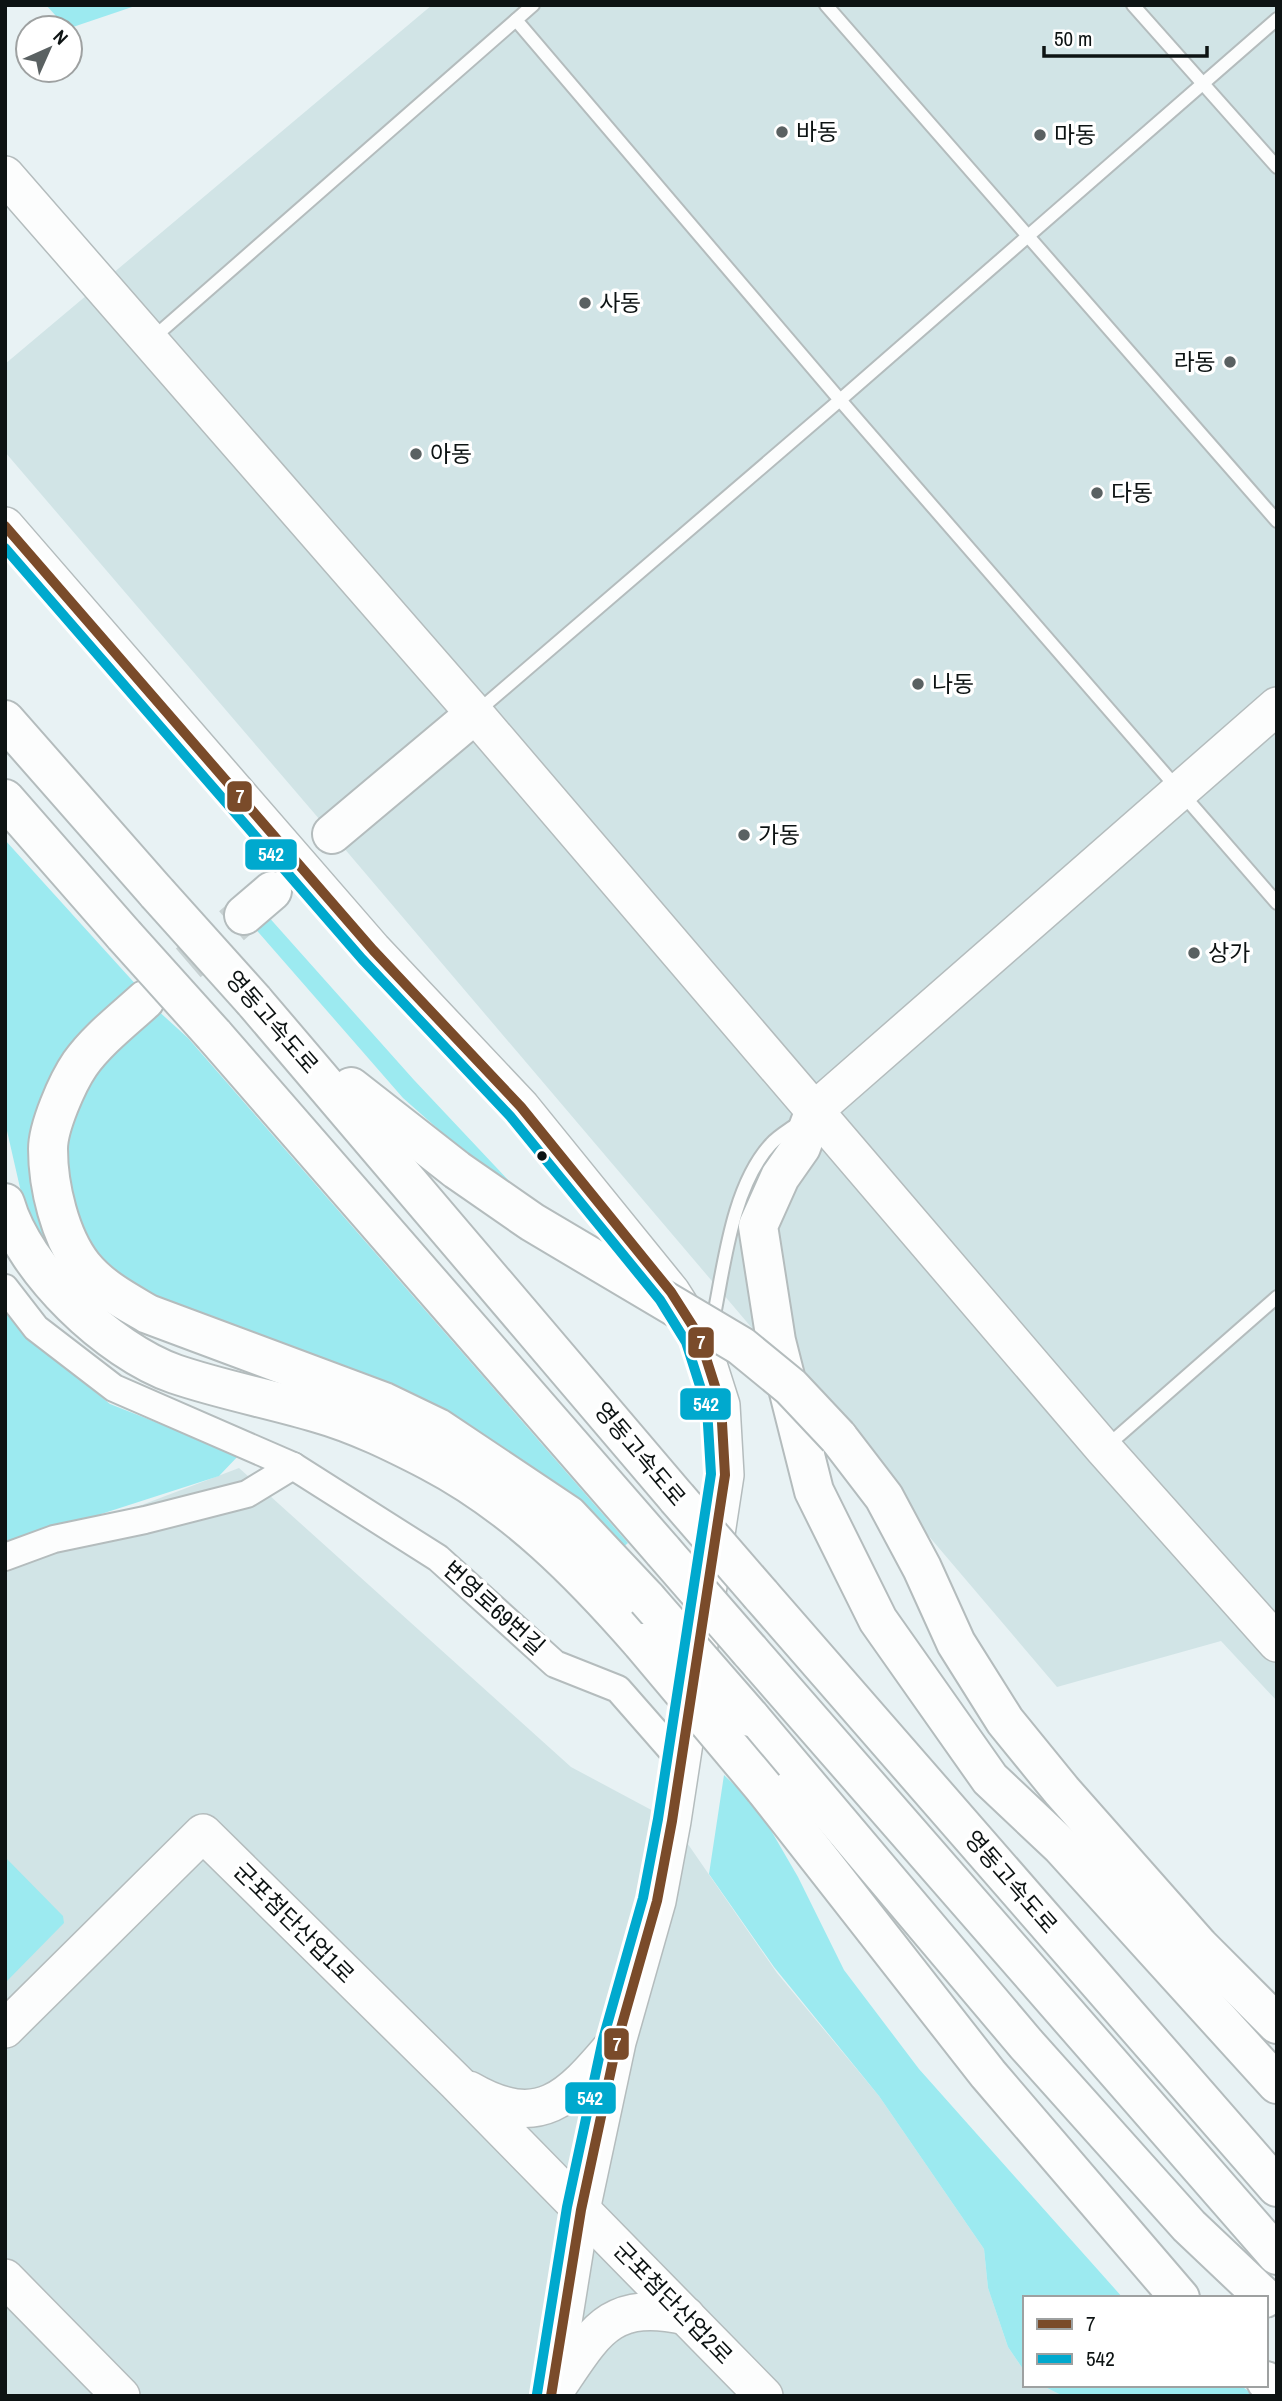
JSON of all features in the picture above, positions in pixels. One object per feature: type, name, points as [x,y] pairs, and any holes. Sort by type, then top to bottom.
[{"type":"highway","points":[[332,834],[475,714]]},
{"type":"highway","name":"영동고속도로","points":[[5,720],[279,1029],[677,1499],[1277,2187]]},
{"type":"highway","name":"영동고속도로","points":[[5,799],[214,1035],[1277,2256]]},
{"type":"highway","points":[[145,1000],[80,1064],[61,1099],[48,1147],[54,1200],[65,1233],[83,1266],[112,1294],[148,1314],[384,1402],[438,1428],[568,1515],[647,1599],[750,1717],[1026,2044],[1189,2226],[1264,2296]]},
{"type":"highway","points":[[279,1029],[457,1170],[531,1222],[741,1346],[791,1387],[838,1437],[884,1497],[922,1568],[956,1643],[1004,1721],[1199,1947],[1277,2024]]},
{"type":"highway","points":[[815,1110],[801,1147],[780,1177],[758,1226],[776,1341],[814,1491],[878,1620],[990,1779],[1060,1846],[1277,2084]]},
{"type":"highway","points":[[5,1203],[11,1222],[37,1266],[67,1300],[129,1351],[173,1374],[321,1414],[383,1438],[432,1462],[490,1497],[551,1547],[598,1593],[764,1788],[988,2074],[1179,2296]]},
{"type":"street","points":[[5,175],[475,714],[1104,1449],[1277,1643]]},
{"type":"street","points":[[5,526],[373,950],[521,1107],[671,1292],[699,1336],[721,1405],[725,1475],[682,1762],[657,1900],[617,2042],[582,2210],[551,2396]]},
{"type":"street","points":[[815,1110],[1277,706]]},
{"type":"street","name":"번영로69번길","points":[[5,1288],[36,1328],[114,1388],[293,1466],[438,1558],[555,1664],[618,1689],[682,1762]]},
{"type":"street","points":[[5,1557],[54,1539],[145,1520],[247,1494],[293,1466]]},
{"type":"street","name":"군포첨단산업1로","points":[[5,2029],[203,1833],[582,2210]]},
{"type":"street","points":[[456,2082],[481,2097],[505,2106],[543,2106],[564,2097],[580,2085],[617,2042]]},
{"type":"street","name":"군포첨단산업2로","points":[[582,2210],[764,2396]]},
{"type":"street","points":[[5,2278],[121,2396]]},
{"type":"street","points":[[551,2396],[590,2340],[615,2319],[632,2312],[662,2311],[686,2316]]},
{"type":"lane","points":[[150,341],[533,5]]},
{"type":"lane","points":[[826,5],[1277,521]]},
{"type":"lane","points":[[1133,5],[1277,167]]},
{"type":"lane","points":[[475,714],[1277,19]]},
{"type":"lane","points":[[516,20],[840,400],[1277,903]]},
{"type":"lane","points":[[699,1336],[715,1310],[739,1200],[749,1179],[771,1144],[815,1110]]},
{"type":"lane","points":[[1104,1449],[1277,1297]]},
{"type":"shaded area","points":[[46,5],[138,5],[84,23],[84,14],[54,14]]},
{"type":"shaded area","points":[[432,5],[1277,5],[1277,1701],[1221,1641],[1057,1687],[5,452],[5,364]]},
{"type":"shaded area","points":[[5,840],[139,988],[92,1030],[46,1238],[42,1241],[23,1201],[5,1122]]},
{"type":"shaded area","points":[[266,914],[414,1080],[540,1214],[481,1167],[403,1098],[253,926]]},
{"type":"shaded area","points":[[155,1008],[188,1038],[628,1543],[621,1549],[151,1300],[117,1277],[91,1246],[75,1211],[61,1153],[87,1073]]},
{"type":"shaded area","points":[[5,1311],[29,1339],[110,1404],[239,1455],[219,1476],[5,1545]]},
{"type":"shaded area","points":[[239,1468],[571,1767],[672,1821],[777,1973],[879,2096],[984,2249],[988,2288],[1008,2347],[1023,2369],[1023,2387],[1045,2387],[1063,2396],[5,2396],[5,1557]]},
{"type":"shaded area","points":[[724,1775],[758,1808],[798,1877],[844,1970],[919,2069],[1121,2296],[1023,2296],[1023,2369],[1008,2347],[988,2288],[984,2249],[879,2096],[774,1967],[709,1874]]},
{"type":"shaded area","points":[[5,1857],[63,1916],[64,1923],[5,1983]]},
{"type":"shaded area","points":[[1045,2387],[1243,2387],[1255,2396],[1063,2396]]},
{"type":"tunnel","points":[[145,1000],[244,915]]},
{"type":"transit line","name":"7","points":[[5,526],[373,950],[521,1107],[671,1292],[699,1336],[721,1405],[725,1475],[672,1821],[657,1901],[617,2042],[581,2210],[551,2396]]},
{"type":"transit line","name":"542","points":[[5,548],[362,959],[510,1116],[660,1300],[686,1342],[707,1408],[711,1474],[658,1819],[643,1898],[603,2039],[567,2207],[537,2394]]},
{"type":"place","name":"바동","points":[[782,132]]},
{"type":"place","name":"마동","points":[[1040,135]]},
{"type":"place","name":"사동","points":[[585,303]]},
{"type":"place","name":"라동","points":[[1230,362]]},
{"type":"place","name":"아동","points":[[416,454]]},
{"type":"place","name":"다동","points":[[1097,493]]},
{"type":"place","name":"나동","points":[[918,684]]},
{"type":"place","name":"가동","points":[[744,835]]},
{"type":"place","name":"상가","points":[[1194,953]]}]
